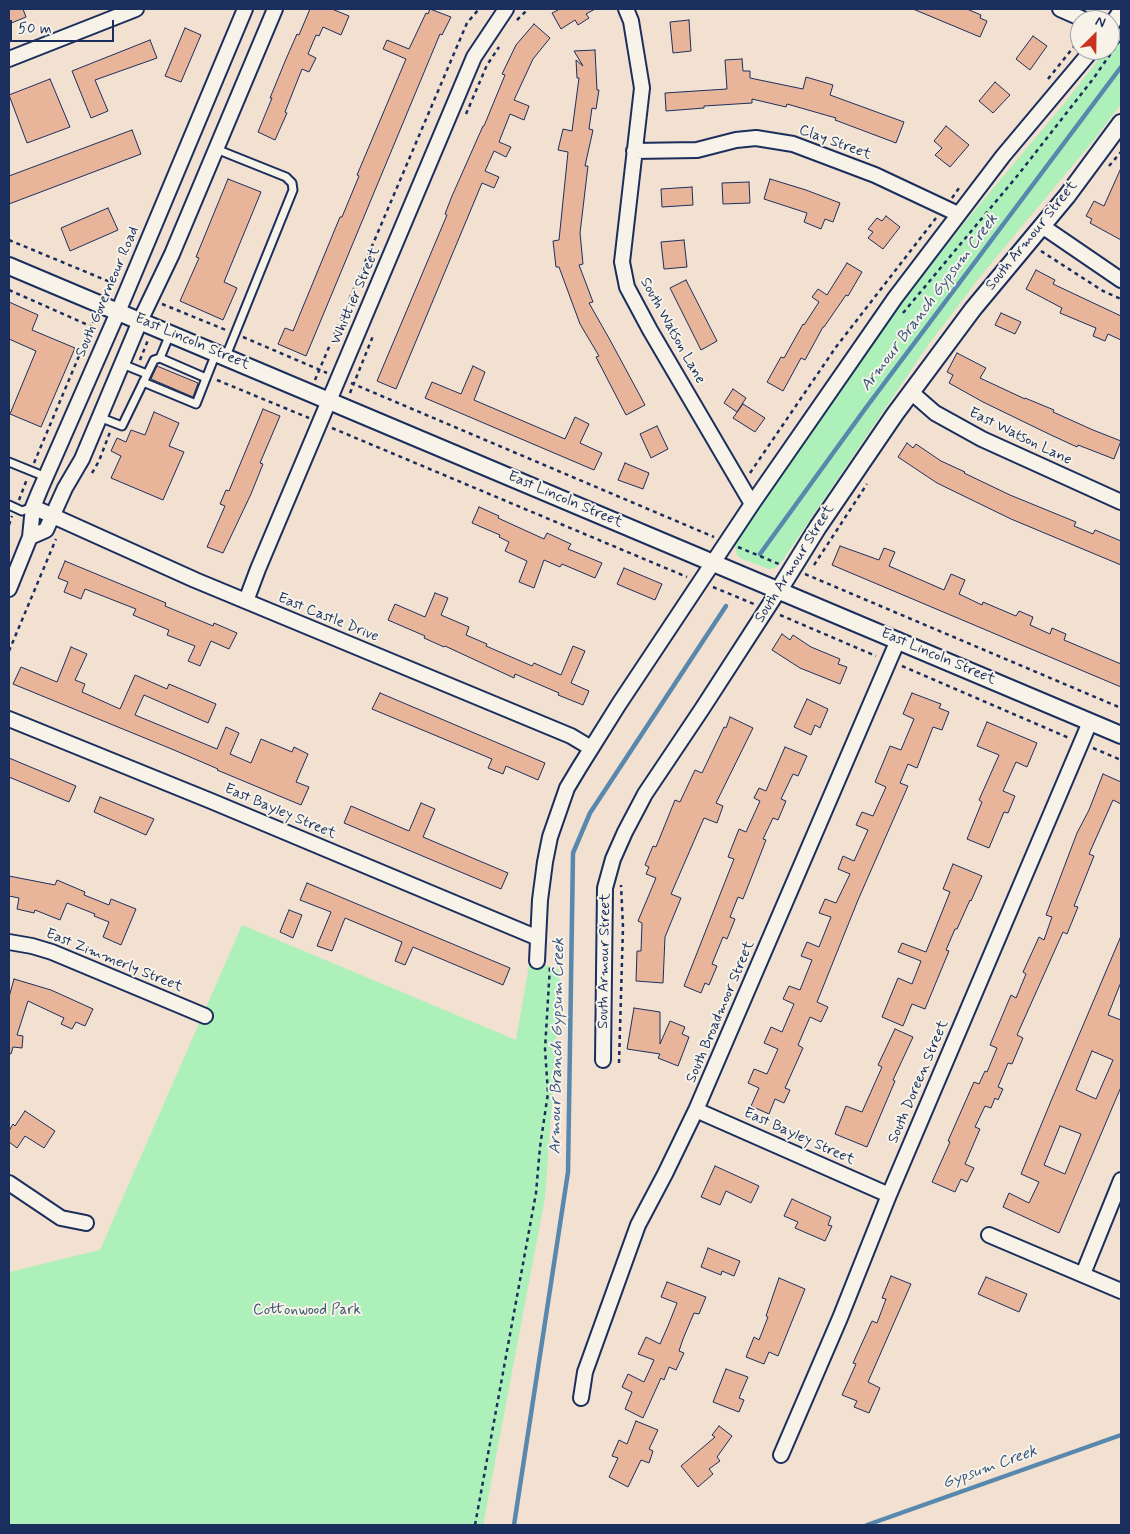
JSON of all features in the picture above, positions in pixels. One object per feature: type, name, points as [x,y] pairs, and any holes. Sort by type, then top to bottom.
[{"type":"street","points":[[9,59],[136,9]]},
{"type":"street","name":"South Governeour Road","points":[[9,589],[30,537],[33,507],[128,289],[244,9]]},
{"type":"street","points":[[30,537],[46,530],[65,488],[82,459],[140,321],[172,254],[275,9]]},
{"type":"street","name":"Whittier Street","points":[[246,601],[258,569],[338,403],[339,378],[474,57],[506,9]]},
{"type":"street","name":"South Watson Lane","points":[[626,9],[631,21],[642,88],[622,262],[627,287],[650,330],[752,504]]},
{"type":"street","points":[[537,961],[544,871],[550,836],[567,788],[591,748],[735,545],[752,504],[895,298],[1003,156],[1084,60]]},
{"type":"street","name":"South Armour Street","points":[[603,1060],[605,888],[613,859],[624,832],[645,794],[799,572],[818,527],[911,392],[973,309],[1047,229],[1121,123]]},
{"type":"street","name":"Clay Street","points":[[634,151],[698,150],[736,140],[756,138],[793,144],[875,175],[958,214]]},
{"type":"street","points":[[1047,229],[1121,280]]},
{"type":"street","name":"East Lincoln Street","points":[[9,266],[338,403],[1121,735]]},
{"type":"street","name":"East Watson Lane","points":[[911,392],[935,413],[982,439],[1121,502]]},
{"type":"street","name":"East Castle Drive","points":[[33,507],[246,601],[572,736],[591,748]]},
{"type":"street","name":"South Broadmoor Street","points":[[581,1398],[585,1372],[638,1224],[670,1166],[696,1110],[898,640]]},
{"type":"street","name":"East Bayley Street","points":[[9,719],[211,800],[538,938]]},
{"type":"street","name":"South Doreen Street","points":[[781,1455],[1090,722]]},
{"type":"street","name":"East Zimmerly Street","points":[[9,942],[52,952],[205,1016]]},
{"type":"street","name":"East Bayley Street","points":[[696,1110],[889,1195]]},
{"type":"street","points":[[1083,1274],[1121,1180]]},
{"type":"street","points":[[9,1183],[61,1218],[86,1223]]},
{"type":"street","points":[[989,1236],[1121,1291]]},
{"type":"lane","points":[[122,364],[196,404],[206,378],[235,334],[293,190],[292,182],[286,177],[216,149]]},
{"type":"lane","points":[[160,358],[170,333]]},
{"type":"lane","points":[[99,417],[122,426],[154,360],[160,358],[188,374],[206,378]]},
{"type":"lane","points":[[168,370],[171,363]]},
{"type":"lane","points":[[9,462],[46,477]]},
{"type":"lane","points":[[12,507],[22,511],[33,507]]},
{"type":"path","points":[[300,415],[467,24],[479,9]]},
{"type":"path","points":[[515,21],[528,9]]},
{"type":"path","points":[[902,314],[1018,175],[1093,79],[1121,39]]},
{"type":"path","points":[[464,118],[488,65],[501,43]]},
{"type":"path","points":[[1105,171],[1121,152]]},
{"type":"path","points":[[1047,229],[1038,250],[1102,291],[1121,299]]},
{"type":"path","points":[[9,240],[128,289]]},
{"type":"path","points":[[9,525],[12,507],[31,471],[110,282]]},
{"type":"path","points":[[151,299],[1121,708]]},
{"type":"path","points":[[336,430],[338,403],[354,384],[374,332]]},
{"type":"path","points":[[778,614],[785,593],[799,572],[870,480]]},
{"type":"path","points":[[720,565],[735,545]]},
{"type":"path","points":[[619,1063],[623,927],[621,884],[623,877]]},
{"type":"path","points":[[475,1525],[536,1193],[540,1146],[548,1093],[545,1049],[550,965],[537,961]]},
{"type":"green space","points":[[1121,28],[1121,104],[1093,141],[983,273],[928,345],[780,564],[775,568],[769,569],[742,559],[737,555],[735,546],[738,537],[885,324],[965,222],[1098,60],[1120,60]]},
{"type":"green space","name":"Cottonwood Park","points":[[242,925],[516,1040],[530,960],[560,970],[545,1198],[483,1525],[9,1525],[9,1272],[100,1250]]},
{"type":"building","points":[[9,9],[23,9],[26,17],[9,24]]},
{"type":"building","points":[[310,9],[332,9],[349,16],[341,35],[323,27],[319,36],[316,35],[308,54],[316,58],[309,72],[302,69],[285,112],[287,113],[275,140],[258,132],[286,59]]},
{"type":"building","points":[[430,9],[451,17],[442,35],[440,34],[306,356],[278,344],[285,328],[293,331],[340,217],[342,217],[359,176],[357,175],[406,59],[383,49],[387,40],[409,49],[426,13],[428,14]]},
{"type":"building","points":[[560,9],[595,9],[586,14],[589,18],[578,25],[575,20],[561,29],[552,13]]},
{"type":"building","points":[[913,9],[967,9],[981,15],[980,18],[987,21],[980,37]]},
{"type":"building","points":[[689,20],[691,51],[673,53],[670,22]]},
{"type":"building","points":[[534,24],[550,38],[533,59],[514,100],[529,106],[524,120],[510,114],[499,142],[511,147],[506,157],[494,151],[485,171],[499,177],[494,188],[482,183],[396,389],[377,381],[447,215],[445,214],[452,196],[505,75],[502,74],[516,45]]},
{"type":"building","points":[[185,28],[201,35],[181,82],[165,76]]},
{"type":"building","points":[[1033,36],[1047,46],[1030,70],[1016,59]]},
{"type":"building","points":[[150,40],[157,58],[95,80],[108,111],[91,118],[72,71]]},
{"type":"building","points":[[595,50],[597,90],[599,90],[596,109],[592,108],[589,129],[593,130],[585,166],[588,166],[580,233],[583,264],[579,265],[593,302],[589,303],[645,405],[626,415],[596,357],[599,356],[580,324],[559,267],[556,267],[553,241],[559,240],[568,152],[558,150],[563,129],[572,131],[579,78],[577,78],[576,60],[583,66],[574,51]]},
{"type":"building","points":[[742,59],[743,71],[750,71],[750,78],[803,89],[806,77],[833,85],[830,95],[904,122],[896,143],[835,120],[836,118],[787,104],[786,107],[752,99],[752,103],[666,111],[665,93],[727,89],[725,60]]},
{"type":"building","points":[[50,79],[70,127],[27,143],[9,95]]},
{"type":"building","points":[[995,82],[1010,95],[993,113],[979,101]]},
{"type":"building","points":[[946,126],[969,145],[950,167],[935,155],[942,148],[934,141]]},
{"type":"building","points":[[132,130],[141,154],[9,204],[9,176]]},
{"type":"building","points":[[1121,168],[1121,240],[1090,223],[1092,219],[1086,216],[1094,201],[1104,206]]},
{"type":"building","points":[[228,179],[261,192],[224,282],[237,288],[223,320],[180,301],[199,258],[196,257]]},
{"type":"building","points":[[770,179],[840,203],[833,222],[825,219],[821,229],[804,222],[807,213],[764,199]]},
{"type":"building","points":[[749,182],[750,203],[723,204],[722,183]]},
{"type":"building","points":[[692,187],[693,205],[662,207],[661,189]]},
{"type":"building","points":[[108,208],[118,230],[70,251],[61,228]]},
{"type":"building","points":[[886,216],[900,227],[883,249],[868,238],[873,232],[868,229],[877,218],[882,221]]},
{"type":"building","points":[[684,240],[687,267],[664,269],[661,242]]},
{"type":"building","points":[[847,263],[862,272],[848,296],[846,295],[823,327],[805,360],[801,358],[783,391],[767,382],[781,357],[784,358],[803,324],[819,302],[812,297],[818,289],[827,295]]},
{"type":"building","points":[[1036,270],[1055,280],[1053,284],[1121,316],[1121,340],[1108,334],[1105,341],[1093,336],[1096,328],[1060,313],[1062,308],[1026,289]]},
{"type":"building","points":[[686,280],[717,341],[701,350],[670,288]]},
{"type":"building","points":[[9,302],[38,315],[32,330],[75,348],[41,427],[10,414],[36,351],[9,339]]},
{"type":"building","points":[[1001,313],[1021,322],[1015,334],[995,325]]},
{"type":"building","points":[[957,353],[986,368],[980,378],[1121,441],[1114,459],[1078,445],[1077,447],[983,402],[949,383],[953,375],[947,372]]},
{"type":"building","points":[[157,366],[198,383],[193,397],[151,379]]},
{"type":"building","points":[[473,366],[485,372],[474,400],[565,439],[575,417],[589,424],[580,443],[602,453],[594,470],[425,398],[432,382],[461,394]]},
{"type":"building","points":[[733,389],[746,398],[737,412],[724,403]]},
{"type":"building","points":[[743,404],[765,418],[755,432],[733,418]]},
{"type":"building","points":[[263,409],[280,416],[260,463],[263,464],[251,494],[223,553],[207,547],[225,506],[220,504],[226,490],[229,491]]},
{"type":"building","points":[[154,412],[179,423],[169,446],[184,452],[163,500],[111,478],[121,456],[111,451],[117,438],[126,442],[131,430],[145,435]]},
{"type":"building","points":[[657,426],[668,449],[651,458],[640,434]]},
{"type":"building","points":[[907,443],[913,448],[916,444],[941,461],[1010,495],[1076,522],[1074,526],[1093,534],[1095,530],[1121,541],[1121,565],[1011,519],[937,483],[898,457]]},
{"type":"building","points":[[625,463],[649,473],[643,489],[618,480]]},
{"type":"building","points":[[479,507],[544,539],[547,533],[571,544],[568,549],[602,563],[595,578],[562,564],[560,567],[544,560],[534,588],[519,582],[527,561],[505,551],[509,542],[499,537],[500,535],[472,523]]},
{"type":"building","points":[[840,546],[879,560],[884,548],[895,552],[889,566],[944,590],[951,574],[965,580],[959,594],[982,605],[983,602],[1016,616],[1019,611],[1033,617],[1030,625],[1050,634],[1052,628],[1066,634],[1064,640],[1121,664],[1121,687],[832,565]]},
{"type":"building","points":[[65,561],[166,603],[165,606],[213,626],[214,623],[237,633],[229,649],[211,641],[200,666],[188,661],[195,646],[167,635],[169,630],[133,615],[136,609],[85,589],[81,599],[64,592],[68,582],[58,578]]},
{"type":"building","points":[[624,568],[662,584],[655,600],[617,584]]},
{"type":"building","points":[[435,593],[448,598],[441,615],[469,627],[466,635],[532,666],[534,663],[561,675],[573,646],[585,651],[571,683],[589,691],[583,705],[515,674],[514,678],[388,620],[395,604],[425,617]]},
{"type":"building","points":[[782,634],[790,640],[793,635],[811,647],[840,659],[838,664],[847,667],[840,684],[800,668],[772,650]]},
{"type":"building","points":[[71,647],[87,654],[75,680],[85,684],[82,692],[120,709],[135,675],[167,689],[169,684],[216,704],[208,723],[144,695],[135,715],[217,749],[226,727],[239,733],[230,754],[251,763],[261,739],[292,752],[294,747],[308,754],[296,782],[309,787],[301,805],[174,750],[13,684],[21,667],[57,682]]},
{"type":"building","points":[[380,693],[545,763],[538,780],[506,766],[503,774],[488,768],[492,759],[372,709]]},
{"type":"building","points":[[912,693],[941,704],[939,708],[949,712],[942,730],[933,727],[917,768],[908,764],[900,783],[908,786],[858,900],[817,1002],[828,1007],[821,1022],[810,1017],[798,1045],[803,1048],[785,1088],[790,1090],[784,1103],[775,1099],[769,1114],[751,1106],[759,1088],[748,1083],[754,1069],[767,1074],[778,1049],[764,1043],[771,1027],[782,1032],[794,1004],[783,999],[789,986],[800,990],[812,960],[801,956],[807,942],[819,947],[831,917],[819,913],[825,899],[836,903],[850,874],[838,869],[843,856],[854,861],[868,830],[856,825],[862,812],[873,816],[886,787],[875,782],[890,746],[901,750],[914,719],[903,714]]},
{"type":"building","points":[[807,699],[828,709],[820,728],[815,725],[811,735],[794,727]]},
{"type":"building","points":[[730,717],[753,728],[716,803],[723,806],[717,823],[704,818],[671,894],[681,898],[665,937],[663,983],[636,981],[637,951],[641,951],[642,923],[638,921],[656,878],[646,874],[649,867],[645,865],[653,846],[656,847],[675,800],[680,802],[695,770],[702,773]]},
{"type":"building","points":[[987,722],[1037,743],[1027,767],[1016,762],[1003,791],[1015,796],[1008,813],[1004,812],[989,848],[967,839],[982,802],[979,800],[999,755],[977,746]]},
{"type":"building","points":[[785,747],[807,756],[798,776],[793,774],[781,799],[786,801],[778,820],[773,818],[763,839],[766,840],[743,899],[738,897],[730,917],[735,919],[727,939],[723,937],[712,964],[717,966],[709,985],[705,983],[701,993],[684,986],[734,859],[728,857],[739,829],[746,832],[760,801],[754,798],[759,788],[766,791]]},
{"type":"building","points":[[9,758],[76,786],[69,802],[9,777]]},
{"type":"building","points":[[1103,774],[1121,782],[1121,804],[1113,800],[1089,854],[1094,856],[1074,906],[1078,907],[1067,934],[1063,932],[1017,1035],[1023,1038],[1012,1064],[1008,1063],[998,1087],[1003,1089],[998,1100],[995,1098],[991,1108],[985,1106],[975,1127],[980,1129],[965,1164],[974,1168],[967,1182],[961,1179],[955,1192],[932,1182],[974,1082],[979,1084],[985,1071],[987,1072],[997,1048],[990,1045],[1011,995],[1016,998],[1026,974],[1023,972],[1039,937],[1044,940],[1052,917],[1046,915],[1077,833],[1089,810]]},
{"type":"building","points":[[100,797],[154,819],[146,835],[94,812]]},
{"type":"building","points":[[421,803],[435,809],[423,837],[508,873],[501,889],[344,823],[351,806],[409,831]]},
{"type":"building","points":[[953,864],[982,876],[946,950],[949,951],[925,1009],[912,1004],[903,1026],[882,1017],[898,978],[912,984],[921,961],[898,952],[902,943],[926,952],[950,892],[943,889]]},
{"type":"building","points":[[9,876],[55,885],[57,880],[85,892],[84,895],[109,905],[111,899],[136,909],[121,945],[103,937],[109,922],[94,916],[95,914],[67,903],[60,920],[35,910],[34,913],[17,909],[19,898],[9,896]]},
{"type":"building","points":[[307,883],[510,968],[503,985],[413,947],[405,965],[395,961],[402,942],[345,918],[332,951],[317,946],[331,912],[300,900]]},
{"type":"building","points":[[289,910],[302,915],[293,938],[280,932]]},
{"type":"building","points":[[1121,936],[1121,982],[1108,1015],[1121,1020],[1121,1087],[1059,1233],[1003,1207],[1009,1193],[1029,1203],[1039,1182],[1021,1174]],"holes":[[[1092,1051],[1113,1060],[1096,1099],[1076,1090]],[[1060,1126],[1081,1134],[1065,1174],[1044,1165]]]},
{"type":"building","points":[[14,979],[51,990],[93,1009],[85,1026],[76,1022],[72,1029],[61,1024],[64,1018],[28,1001],[17,1035],[23,1036],[22,1048],[13,1047],[11,1054],[9,1053],[9,997]]},
{"type":"building","points":[[634,1008],[660,1012],[660,1044],[670,1021],[685,1027],[682,1034],[689,1037],[678,1066],[658,1058],[660,1054],[627,1049]]},
{"type":"building","points":[[895,1029],[913,1037],[893,1080],[895,1081],[867,1147],[835,1134],[846,1106],[862,1112],[882,1067],[878,1065]]},
{"type":"building","points":[[25,1111],[55,1131],[44,1148],[25,1136],[17,1148],[9,1142],[9,1131],[13,1124],[15,1126]]},
{"type":"building","points":[[715,1166],[759,1186],[751,1203],[726,1191],[720,1205],[701,1197]]},
{"type":"building","points":[[792,1199],[831,1217],[828,1225],[832,1226],[825,1241],[795,1228],[798,1222],[784,1216]]},
{"type":"building","points":[[708,1248],[740,1261],[734,1276],[722,1271],[721,1275],[701,1267]]},
{"type":"building","points":[[891,1276],[911,1284],[868,1382],[880,1388],[869,1413],[854,1407],[857,1401],[842,1395],[856,1364],[853,1363],[872,1321],[877,1323],[886,1299],[882,1298]]},
{"type":"building","points":[[986,1277],[1027,1294],[1019,1312],[978,1294]]},
{"type":"building","points":[[779,1278],[805,1289],[778,1356],[769,1352],[764,1364],[746,1357],[754,1337],[759,1340],[768,1317],[766,1316]]},
{"type":"building","points":[[667,1282],[706,1297],[699,1314],[694,1313],[683,1339],[679,1351],[684,1353],[676,1370],[669,1367],[664,1380],[661,1378],[643,1418],[625,1409],[632,1392],[622,1387],[628,1374],[644,1382],[654,1360],[638,1354],[646,1337],[660,1344],[668,1326],[677,1303],[661,1297]]},
{"type":"building","points":[[726,1369],[748,1377],[739,1398],[744,1400],[739,1412],[713,1402]]},
{"type":"building","points":[[636,1421],[658,1430],[649,1449],[653,1451],[649,1463],[641,1460],[628,1487],[609,1477],[618,1458],[612,1456],[619,1440],[627,1444]]},
{"type":"building","points":[[719,1426],[732,1436],[717,1457],[720,1461],[709,1469],[713,1474],[698,1487],[681,1466],[715,1437],[712,1435]]},
{"type":"waterway","name":"Armour Branch Gypsum Creek","points":[[760,554],[865,409],[1121,67]]},
{"type":"waterway","name":"Armour Branch Gypsum Creek","points":[[514,1525],[568,1172],[573,853],[590,813],[726,606]]},
{"type":"waterway","name":"Gypsum Creek","points":[[867,1525],[1121,1435]]}]
